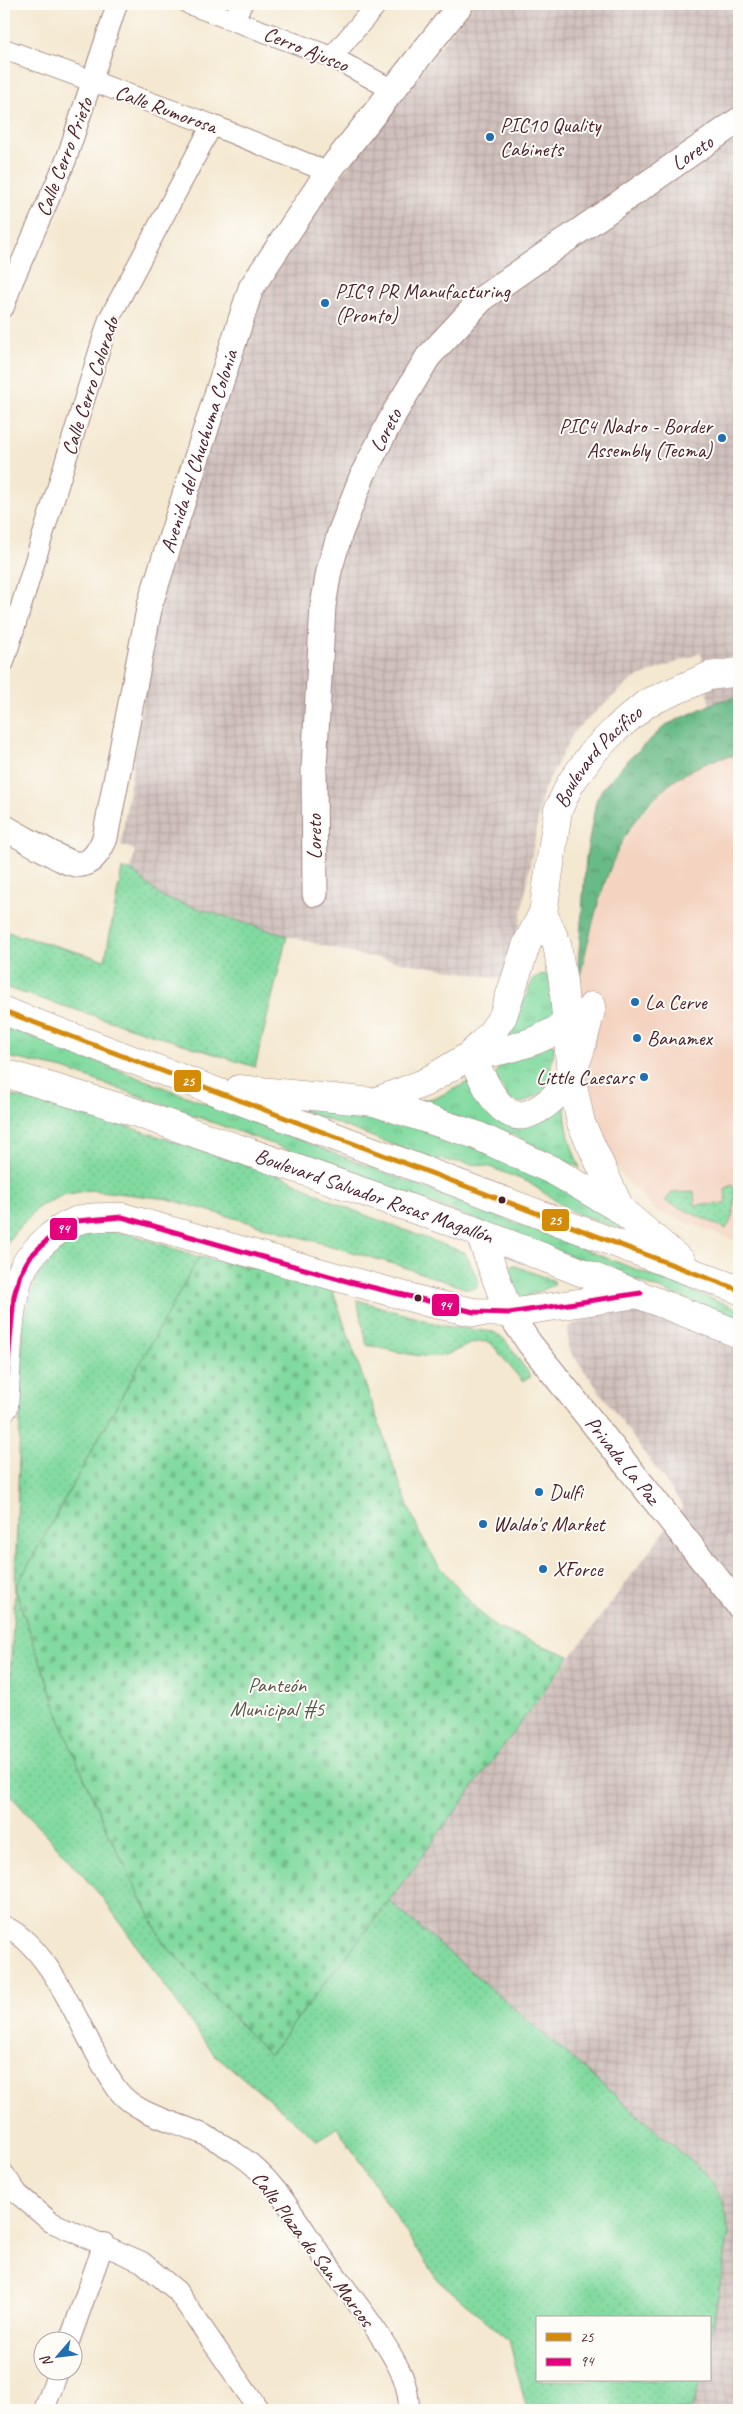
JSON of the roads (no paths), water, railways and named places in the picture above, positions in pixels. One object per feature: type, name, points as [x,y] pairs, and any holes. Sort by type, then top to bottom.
[{"type":"main road","name":"Boulevard Pacífico","points":[[374,1102],[424,1083],[470,1056],[489,1036],[503,1016],[527,943],[543,913],[547,874],[558,810],[570,784],[593,752],[617,728],[647,703],[708,676],[739,672]]},
{"type":"main road","points":[[543,913],[557,944],[563,982],[572,1076],[582,1123],[621,1210]]},
{"type":"main road","name":"Boulevard Salvador Rosas Magallón","points":[[4,1011],[739,1290]]},
{"type":"main road","points":[[470,1056],[501,1052],[519,1047],[566,1024]]},
{"type":"main road","points":[[470,1056],[478,1066],[494,1099],[503,1109],[513,1115],[526,1116],[544,1108],[558,1095],[572,1076]]},
{"type":"main road","name":"Boulevard Salvador Rosas Magallón","points":[[4,1073],[128,1110],[479,1232],[641,1293],[739,1334]]},
{"type":"main road","points":[[205,1086],[374,1102],[476,1135],[554,1171],[621,1210],[696,1274]]},
{"type":"main road","points":[[4,1407],[14,1296],[20,1274],[30,1257],[42,1245],[57,1232],[77,1221],[122,1217],[430,1302],[474,1312],[509,1313],[641,1293]]},
{"type":"main road","points":[[479,1232],[509,1313]]},
{"type":"street","name":"Calle Cerro Prieto","points":[[4,308],[13,281],[66,160],[93,83],[117,4]]},
{"type":"street","name":"Cerro Ajusco","points":[[189,4],[237,12],[332,57],[393,90]]},
{"type":"street","points":[[332,57],[377,4]]},
{"type":"street","name":"Avenida del Chuchuma Colonia","points":[[4,827],[71,865],[87,862],[101,849],[105,838],[150,604],[251,288],[328,172],[461,4]]},
{"type":"street","name":"Calle Rumorosa","points":[[4,49],[212,125],[328,172]]},
{"type":"street","name":"Loreto","points":[[315,894],[314,768],[324,606],[329,571],[340,533],[363,474],[395,412],[428,357],[484,298],[739,120]]},
{"type":"street","name":"Calle Cerro Colorado","points":[[4,662],[109,320],[212,125]]},
{"type":"street","name":"Privada La Paz","points":[[509,1313],[530,1344],[739,1606]]},
{"type":"street","name":"Calle Plaza de San Marcos","points":[[4,1926],[34,1946],[77,2016],[117,2089],[126,2099],[143,2110],[198,2132],[238,2153],[267,2179],[378,2336],[402,2376],[408,2395],[409,2410]]},
{"type":"street","points":[[4,2174],[18,2194],[51,2222],[104,2243],[142,2262],[177,2291],[259,2410]]},
{"type":"street","points":[[73,2332],[104,2243]]},
{"type":"street","points":[[44,2410],[54,2382]]},
{"type":"place","name":"PIC10 Quality Cabinets","points":[[490,137]]},
{"type":"place","name":"PIC9 PR Manufacturing (Pronto)","points":[[325,303]]},
{"type":"place","name":"PIC4 Nadro - Border Assembly (Tecma)","points":[[722,438]]},
{"type":"place","name":"La Cerve","points":[[635,1002]]},
{"type":"place","name":"Banamex","points":[[637,1038]]},
{"type":"place","name":"Little Caesars","points":[[644,1077]]},
{"type":"place","name":"Dulfi","points":[[539,1492]]},
{"type":"place","name":"Waldo's Market","points":[[483,1524]]},
{"type":"place","name":"XForce","points":[[543,1569]]},
{"type":"park label","name":"Panteón Municipal #5","points":[[277,1697]]}]
